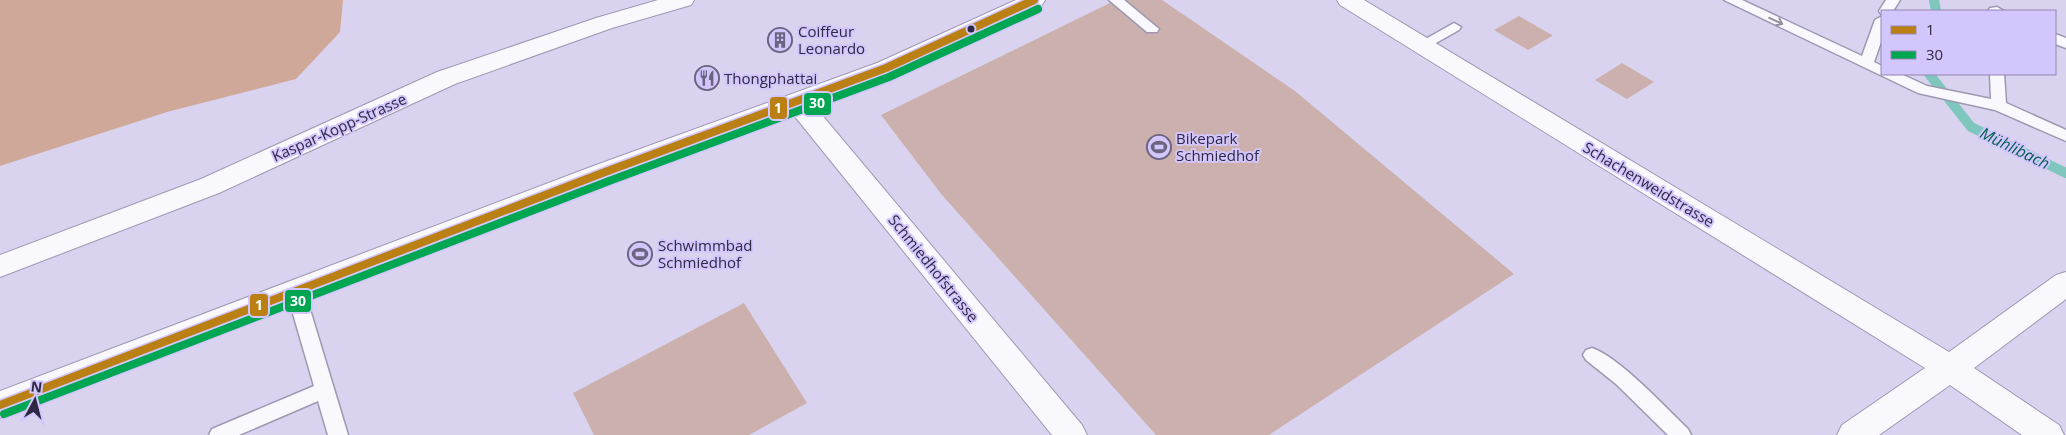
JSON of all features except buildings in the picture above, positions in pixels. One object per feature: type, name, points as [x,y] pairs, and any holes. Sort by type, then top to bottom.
[{"type":"street","name":"Kaspar-Kopp-Strasse","points":[[0,266],[210,186],[446,78],[604,23],[683,0]]},
{"type":"street","points":[[0,405],[296,293],[605,172],[886,68],[1034,0]]},
{"type":"street","name":"Schachenweidstrasse","points":[[1348,0],[1950,368],[2048,435]]},
{"type":"street","name":"Schmiedhofstrasse","points":[[797,102],[1071,435]]},
{"type":"street","points":[[1852,435],[1950,368],[2066,283]]},
{"type":"lane","points":[[1116,0],[1152,30]]},
{"type":"lane","points":[[1731,0],[1881,70]]},
{"type":"lane","points":[[1867,63],[1881,23]]},
{"type":"lane","points":[[1422,45],[1454,27]]},
{"type":"lane","points":[[1891,75],[1924,90],[1999,106],[2066,136]]},
{"type":"lane","points":[[1997,75],[1999,106]]},
{"type":"lane","points":[[296,293],[338,435]]},
{"type":"lane","points":[[1592,355],[1623,379],[1681,435]]},
{"type":"lane","points":[[219,435],[324,390]]},
{"type":"shaded area","points":[[0,0],[343,0],[340,32],[296,79],[167,112],[0,166]]},
{"type":"shaded area","points":[[1116,0],[1162,0],[1295,91],[1514,274],[1269,435],[1156,435],[942,195],[881,115]]},
{"type":"shaded area","points":[[1519,16],[1552,36],[1528,50],[1494,30]]},
{"type":"shaded area","points":[[1622,63],[1654,82],[1627,99],[1595,80]]},
{"type":"shaded area","points":[[744,303],[807,403],[749,435],[594,435],[573,393]]},
{"type":"waterway","name":"Mühlibach","points":[[1934,0],[1936,10]]},
{"type":"waterway","name":"Mühlibach","points":[[1930,75],[1971,127],[2066,173]]},
{"type":"transit line","name":"1","points":[[0,405],[605,172],[886,68],[1034,0]]},
{"type":"transit line","name":"30","points":[[4,414],[609,181],[889,77],[1038,9]]},
{"type":"place","name":"Coiffeur Leonardo","points":[[780,40]]},
{"type":"place","name":"Thongphattai","points":[[707,78]]},
{"type":"place","name":"Bikepark Schmiedhof","points":[[1159,147]]},
{"type":"place","name":"Schwimmbad Schmiedhof","points":[[640,254]]}]
